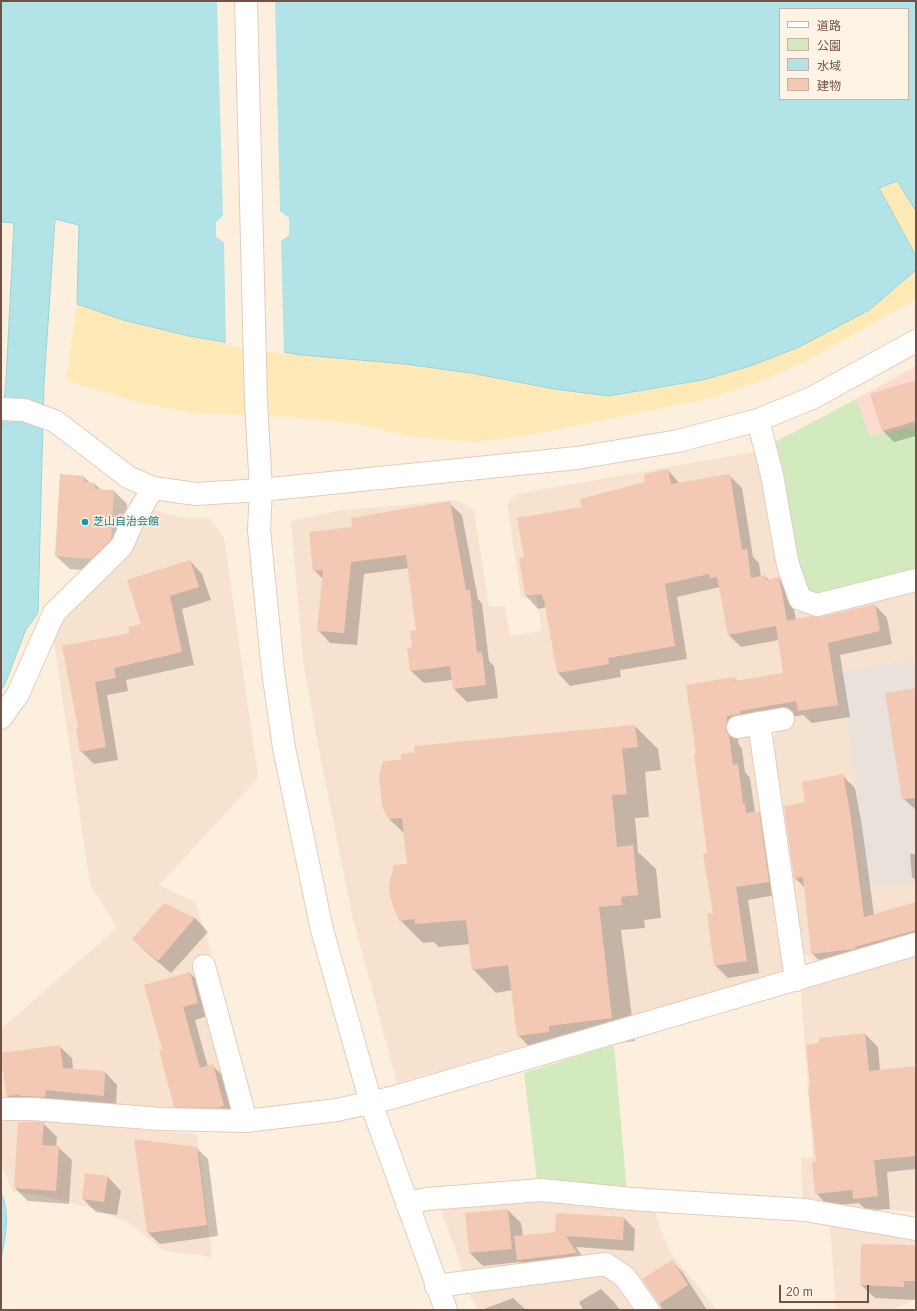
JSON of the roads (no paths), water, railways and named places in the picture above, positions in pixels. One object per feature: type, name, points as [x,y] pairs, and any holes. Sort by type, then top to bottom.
[{"type":"street","points":[[246,1],[256,402],[261,490],[259,530],[273,670],[284,748],[322,930],[371,1103],[436,1286],[446,1310]]},
{"type":"street","points":[[1,409],[24,410],[55,421],[128,477],[153,488],[196,494],[261,490],[577,458],[678,441],[758,420],[812,398],[916,341]]},
{"type":"street","points":[[758,420],[772,475],[787,562],[800,599],[817,605],[916,580]]},
{"type":"street","points":[[1,718],[18,694],[54,613],[122,546],[131,525],[153,488]]},
{"type":"street","points":[[738,727],[783,719]]},
{"type":"street","points":[[759,723],[796,980]]},
{"type":"street","points":[[1,1109],[33,1109],[161,1119],[246,1121],[337,1110],[371,1103],[916,944]]},
{"type":"street","points":[[204,966],[246,1121]]},
{"type":"street","points":[[407,1204],[427,1199],[541,1190],[632,1199],[805,1210],[916,1229]]},
{"type":"street","points":[[436,1286],[606,1264],[625,1277],[648,1310]]},
{"type":"water","points":[[1,1],[916,1],[916,211],[897,181],[879,188],[916,256],[916,270],[869,310],[799,347],[753,365],[707,379],[609,396],[554,389],[471,373],[405,364],[302,355],[189,336],[123,320],[77,304],[79,225],[55,219],[44,383],[38,613],[26,629],[5,684],[1,690],[1,436],[6,381],[14,223],[1,222]]},
{"type":"water","points":[[1,1193],[6,1209],[6,1226],[1,1259]]},
{"type":"place","name":"芝山自治会館","points":[[85,522]]}]
